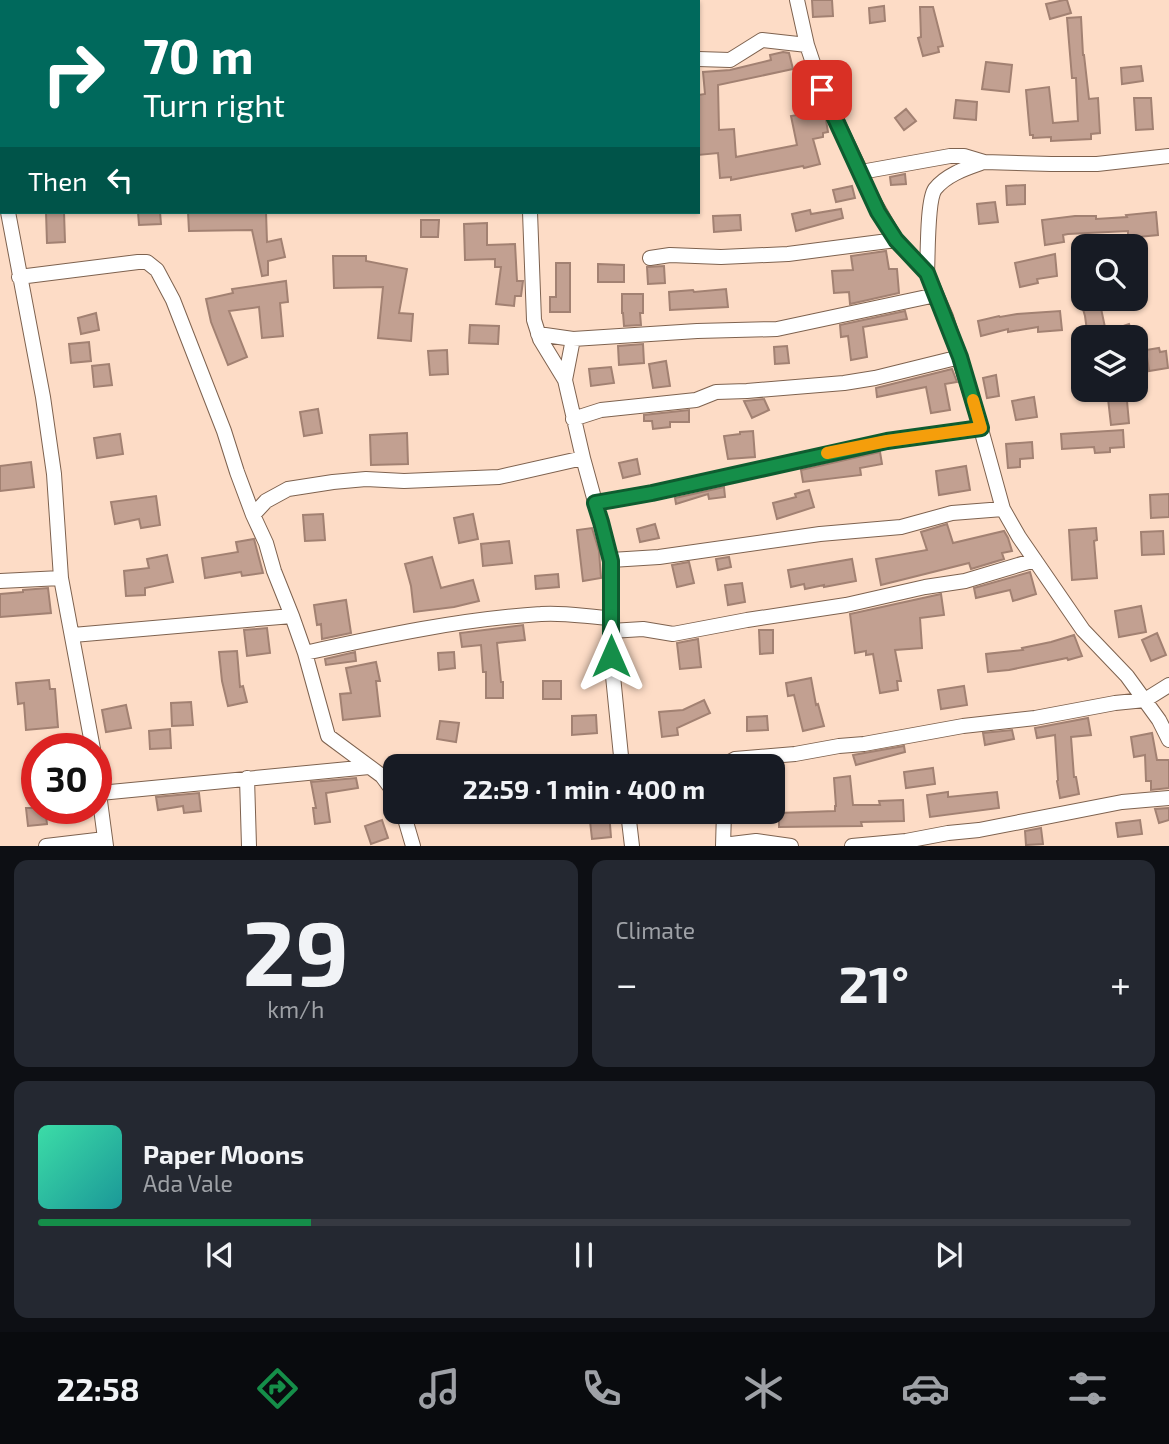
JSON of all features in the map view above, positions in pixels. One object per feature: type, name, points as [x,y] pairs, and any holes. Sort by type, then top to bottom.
[{"type":"street","points":[[797,0],[807,45],[822,90],[869,194],[896,240],[927,273],[936,295],[960,357],[1003,509],[1083,630],[1127,676],[1159,720],[1169,740]]},
{"type":"street","points":[[700,59],[730,60],[762,40],[807,45]]},
{"type":"street","points":[[861,172],[950,156],[964,156],[984,162],[1051,164],[1097,164],[1169,156]]},
{"type":"street","points":[[927,273],[930,201],[935,190],[949,177],[984,162]]},
{"type":"street","points":[[8,214],[43,397],[52,461],[61,578],[90,733]]},
{"type":"street","points":[[530,214],[534,320],[538,334],[565,380],[611,561],[611,656],[621,754]]},
{"type":"street","points":[[650,258],[670,255],[721,257],[788,254],[896,240]]},
{"type":"street","points":[[19,277],[138,262],[147,262],[157,270],[173,300],[253,515],[266,543],[305,653],[328,736],[383,777]]},
{"type":"street","points":[[538,334],[573,340],[777,328],[936,295]]},
{"type":"street","points":[[565,380],[573,340]]},
{"type":"street","points":[[573,419],[601,410],[696,400],[716,392],[844,383],[960,357]]},
{"type":"street","points":[[595,503],[887,441],[981,428]]},
{"type":"street","points":[[253,515],[266,501],[288,489],[366,479],[404,481],[499,477],[583,458]]},
{"type":"street","points":[[611,561],[901,527],[952,513],[1003,509]]},
{"type":"street","points":[[305,653],[383,636],[543,613],[673,634],[846,605],[965,581],[1035,560]]},
{"type":"street","points":[[0,581],[61,578]]},
{"type":"street","points":[[73,635],[292,615]]},
{"type":"street","points":[[785,755],[1144,700],[1169,685]]},
{"type":"street","points":[[112,792],[369,766]]},
{"type":"street","points":[[247,778],[249,845]]},
{"type":"street","points":[[852,845],[906,841],[979,830],[1122,802],[1169,798]]},
{"type":"street","points":[[46,845],[106,842],[104,824]]},
{"type":"street","points":[[407,824],[413,845]]},
{"type":"street","points":[[629,824],[632,845]]},
{"type":"street","points":[[724,824],[723,845],[755,841],[791,845]]},
{"type":"building","points":[[812,0],[832,0],[833,16],[813,17]]},
{"type":"building","points":[[1067,0],[1071,13],[1050,19],[1046,4]]},
{"type":"building","points":[[884,6],[885,21],[870,23],[869,8]]},
{"type":"building","points":[[920,7],[933,7],[943,46],[938,47],[939,52],[923,56],[918,38],[921,37]]},
{"type":"building","points":[[1081,17],[1089,99],[1098,98],[1100,133],[1091,134],[1091,139],[1051,141],[1051,137],[1033,138],[1033,135],[1030,135],[1026,90],[1049,87],[1053,123],[1078,121],[1076,78],[1072,78],[1067,18]]},
{"type":"building","points":[[789,53],[793,69],[718,85],[719,130],[734,129],[736,157],[797,145],[791,116],[821,111],[828,132],[823,133],[823,137],[813,139],[820,164],[731,180],[731,177],[720,178],[718,153],[700,155],[700,95],[705,94],[703,72],[730,70],[771,60],[770,55]]},
{"type":"building","points":[[986,62],[1012,65],[1009,92],[982,89]]},
{"type":"building","points":[[1141,66],[1143,81],[1122,84],[1121,68]]},
{"type":"building","points":[[1134,98],[1151,98],[1153,129],[1136,130]]},
{"type":"building","points":[[956,100],[977,102],[976,120],[954,118]]},
{"type":"building","points":[[906,109],[916,121],[904,130],[895,118]]},
{"type":"building","points":[[905,174],[906,184],[891,185],[890,177]]},
{"type":"building","points":[[1025,185],[1025,204],[1007,205],[1006,186]]},
{"type":"building","points":[[852,186],[855,198],[836,202],[833,190]]},
{"type":"building","points":[[995,202],[998,222],[979,224],[977,204]]},
{"type":"building","points":[[841,209],[843,218],[796,231],[792,214],[810,210],[811,214]]},
{"type":"building","points":[[1156,212],[1158,235],[1128,234],[1128,231],[1068,234],[1063,235],[1064,242],[1045,245],[1042,220],[1075,216],[1096,216],[1096,219],[1127,217],[1126,215]]},
{"type":"building","points":[[46,214],[64,214],[65,242],[47,243]]},
{"type":"building","points":[[138,214],[160,214],[161,224],[139,225]]},
{"type":"building","points":[[188,214],[266,214],[267,242],[281,239],[285,257],[268,261],[268,275],[262,276],[252,230],[189,231]]},
{"type":"building","points":[[740,215],[741,230],[714,232],[713,216]]},
{"type":"building","points":[[421,220],[439,220],[438,237],[421,237]]},
{"type":"building","points":[[487,223],[487,245],[515,244],[517,281],[523,281],[521,296],[515,296],[514,306],[496,304],[501,267],[495,267],[495,259],[465,260],[464,224]]},
{"type":"building","points":[[886,251],[889,269],[897,269],[899,293],[850,304],[849,292],[834,293],[832,271],[853,270],[851,256]]},
{"type":"building","points":[[1055,254],[1057,276],[1037,279],[1038,283],[1020,287],[1015,263]]},
{"type":"building","points":[[333,256],[366,256],[366,261],[407,269],[399,313],[413,314],[411,341],[378,338],[383,287],[334,288]]},
{"type":"building","points":[[556,263],[570,263],[570,312],[550,312],[550,297],[556,297]]},
{"type":"building","points":[[598,264],[624,265],[624,282],[598,282]]},
{"type":"building","points":[[664,266],[665,283],[648,284],[647,267]]},
{"type":"building","points":[[286,281],[288,302],[280,303],[283,336],[262,338],[259,307],[229,311],[247,357],[228,365],[211,322],[206,299],[233,293],[232,289]]},
{"type":"building","points":[[726,289],[728,307],[670,310],[669,292]]},
{"type":"building","points":[[622,294],[643,294],[641,325],[624,326]]},
{"type":"building","points":[[905,311],[907,319],[863,327],[867,357],[851,360],[848,336],[841,337],[840,325]]},
{"type":"building","points":[[1060,311],[1062,330],[1038,332],[1038,327],[1008,332],[1008,329],[981,336],[978,321],[999,316]]},
{"type":"building","points":[[1084,311],[1102,311],[1105,325],[1086,325]]},
{"type":"building","points":[[96,313],[99,330],[81,334],[78,318]]},
{"type":"building","points":[[470,325],[499,326],[498,344],[469,343]]},
{"type":"building","points":[[89,342],[91,361],[71,363],[69,344]]},
{"type":"building","points":[[643,344],[644,363],[619,365],[618,346]]},
{"type":"building","points":[[787,346],[789,363],[775,364],[774,347]]},
{"type":"building","points":[[1159,348],[1160,352],[1166,351],[1168,368],[1149,371],[1148,350]]},
{"type":"building","points":[[447,350],[448,374],[430,375],[428,351]]},
{"type":"building","points":[[666,361],[670,386],[653,388],[649,364]]},
{"type":"building","points":[[109,364],[112,385],[94,387],[92,366]]},
{"type":"building","points":[[611,367],[614,383],[591,386],[589,369]]},
{"type":"building","points":[[952,369],[957,382],[945,384],[950,410],[931,413],[926,387],[877,397],[876,388]]},
{"type":"building","points":[[996,375],[999,396],[987,398],[983,378]]},
{"type":"building","points":[[1034,397],[1037,417],[1016,420],[1012,401]]},
{"type":"building","points":[[764,399],[769,410],[752,418],[744,401]]},
{"type":"building","points":[[1108,402],[1127,402],[1129,423],[1111,425]]},
{"type":"building","points":[[318,409],[322,433],[304,436],[300,412]]},
{"type":"building","points":[[689,410],[689,422],[670,422],[670,427],[653,429],[652,421],[644,421],[644,415]]},
{"type":"building","points":[[1123,430],[1124,447],[1110,448],[1110,452],[1095,453],[1094,447],[1062,449],[1061,434]]},
{"type":"building","points":[[753,431],[755,457],[728,459],[724,436]]},
{"type":"building","points":[[407,433],[408,464],[371,465],[370,435]]},
{"type":"building","points":[[120,434],[123,454],[97,458],[94,438]]},
{"type":"building","points":[[1032,442],[1033,458],[1020,459],[1020,467],[1008,468],[1006,444]]},
{"type":"building","points":[[880,452],[882,464],[860,468],[861,475],[803,482],[801,470]]},
{"type":"building","points":[[637,459],[640,474],[623,478],[619,463]]},
{"type":"building","points":[[31,462],[34,487],[0,491],[0,466]]},
{"type":"building","points":[[966,466],[970,490],[939,495],[936,471]]},
{"type":"building","points":[[724,487],[725,497],[709,499],[708,494],[676,504],[675,498]]},
{"type":"building","points":[[809,490],[814,507],[777,519],[773,503],[796,497],[795,494]]},
{"type":"building","points":[[1169,494],[1169,517],[1151,518],[1150,495]]},
{"type":"building","points":[[156,496],[160,525],[141,528],[139,519],[115,524],[111,502]]},
{"type":"building","points":[[323,514],[325,540],[305,541],[303,515]]},
{"type":"building","points":[[473,514],[478,539],[459,543],[454,518]]},
{"type":"building","points":[[655,524],[659,538],[640,542],[637,529]]},
{"type":"building","points":[[947,524],[953,543],[1004,531],[1012,551],[1002,553],[1004,559],[971,569],[969,563],[881,585],[876,559],[927,550],[921,532]]},
{"type":"building","points":[[592,528],[599,551],[601,578],[583,581],[577,530]]},
{"type":"building","points":[[1096,528],[1097,540],[1094,541],[1097,578],[1072,580],[1069,530]]},
{"type":"building","points":[[1163,531],[1164,554],[1142,555],[1141,532]]},
{"type":"building","points":[[254,539],[263,573],[242,576],[241,572],[205,578],[202,558],[238,552],[236,542]]},
{"type":"building","points":[[509,541],[512,563],[483,566],[481,544]]},
{"type":"building","points":[[167,555],[173,582],[145,588],[145,595],[126,596],[124,571],[149,568],[147,559]]},
{"type":"building","points":[[432,557],[441,588],[473,580],[479,601],[414,612],[405,564]]},
{"type":"building","points":[[729,557],[731,567],[718,570],[716,559]]},
{"type":"building","points":[[852,559],[856,581],[805,589],[804,584],[791,587],[788,570]]},
{"type":"building","points":[[689,562],[694,583],[677,587],[672,565]]},
{"type":"building","points":[[1030,572],[1036,594],[1013,601],[1010,590],[976,598],[974,588]]},
{"type":"building","points":[[558,574],[559,587],[536,589],[535,576]]},
{"type":"building","points":[[742,583],[745,602],[728,605],[725,585]]},
{"type":"building","points":[[48,588],[51,613],[0,617],[0,594]]},
{"type":"building","points":[[941,594],[944,615],[920,618],[922,648],[895,650],[901,681],[897,681],[898,690],[880,693],[873,654],[866,655],[866,651],[855,653],[850,614]]},
{"type":"building","points":[[346,600],[351,633],[322,639],[321,624],[317,625],[314,605]]},
{"type":"building","points":[[1141,606],[1146,632],[1119,637],[1115,611]]},
{"type":"building","points":[[523,625],[525,640],[497,643],[503,698],[486,698],[486,672],[483,672],[481,645],[462,647],[460,633]]},
{"type":"building","points":[[267,628],[270,653],[247,656],[244,630]]},
{"type":"building","points":[[759,630],[773,630],[773,653],[760,654]]},
{"type":"building","points":[[1157,633],[1166,655],[1151,661],[1142,640]]},
{"type":"building","points":[[1074,635],[1082,656],[988,672],[986,654],[1023,650],[1022,648]]},
{"type":"building","points":[[698,639],[701,667],[680,669],[677,643]]},
{"type":"building","points":[[237,651],[240,687],[243,686],[247,702],[228,706],[219,652]]},
{"type":"building","points":[[355,652],[356,661],[326,665],[325,659]]},
{"type":"building","points":[[454,652],[455,668],[439,670],[438,653]]},
{"type":"building","points":[[376,662],[380,681],[376,681],[380,716],[343,720],[340,694],[351,693],[346,668]]},
{"type":"building","points":[[811,678],[816,705],[818,704],[824,726],[803,731],[794,695],[788,696],[786,683]]},
{"type":"building","points":[[49,680],[50,689],[55,689],[58,727],[26,730],[24,703],[18,704],[16,683]]},
{"type":"building","points":[[543,681],[561,681],[561,699],[543,699]]},
{"type":"building","points":[[964,686],[967,705],[941,709],[938,690]]},
{"type":"building","points":[[704,700],[710,713],[677,728],[678,735],[662,737],[659,712],[683,710]]},
{"type":"building","points":[[191,702],[193,725],[172,726],[171,703]]},
{"type":"building","points":[[126,705],[131,728],[106,732],[102,710]]},
{"type":"building","points":[[596,715],[597,733],[572,735],[572,716]]},
{"type":"building","points":[[767,716],[768,730],[747,731],[747,717]]},
{"type":"building","points":[[1088,718],[1091,735],[1071,737],[1074,777],[1079,794],[1060,798],[1055,735],[1037,738],[1035,728]]},
{"type":"building","points":[[440,721],[459,723],[456,742],[437,739]]},
{"type":"building","points":[[170,729],[171,748],[150,749],[149,731]]},
{"type":"building","points":[[1012,730],[1014,739],[985,745],[983,733]]},
{"type":"building","points":[[1152,733],[1157,760],[1169,760],[1169,788],[1151,790],[1151,781],[1146,781],[1145,755],[1134,757],[1131,737]]},
{"type":"building","points":[[904,746],[905,752],[856,765],[853,755]]},
{"type":"building","points":[[933,768],[935,784],[906,788],[904,772]]},
{"type":"building","points":[[850,776],[853,805],[880,805],[879,801],[903,800],[904,821],[861,822],[862,826],[779,827],[779,824],[785,824],[785,813],[835,811],[834,778]]},
{"type":"building","points":[[356,778],[358,788],[326,793],[330,822],[315,824],[313,808],[316,808],[311,782]]},
{"type":"building","points":[[948,792],[948,797],[997,792],[999,808],[930,817],[927,795]]},
{"type":"building","points":[[199,793],[201,811],[184,813],[183,806],[158,810],[156,797]]},
{"type":"building","points":[[1169,808],[1169,820],[1159,823],[1155,809]]},
{"type":"building","points":[[382,820],[388,838],[371,844],[365,826]]},
{"type":"building","points":[[1140,820],[1142,834],[1118,837],[1116,823]]},
{"type":"building","points":[[590,824],[610,824],[611,837],[592,839]]},
{"type":"building","points":[[1041,828],[1043,844],[1026,845],[1025,831]]},
{"type":"slow traffic","points":[[827,453],[887,441],[981,428],[973,400]]},
{"type":"route","points":[[611,656],[611,561],[595,503],[887,441],[981,428],[960,357],[927,273],[896,240],[878,212],[822,90]]}]
